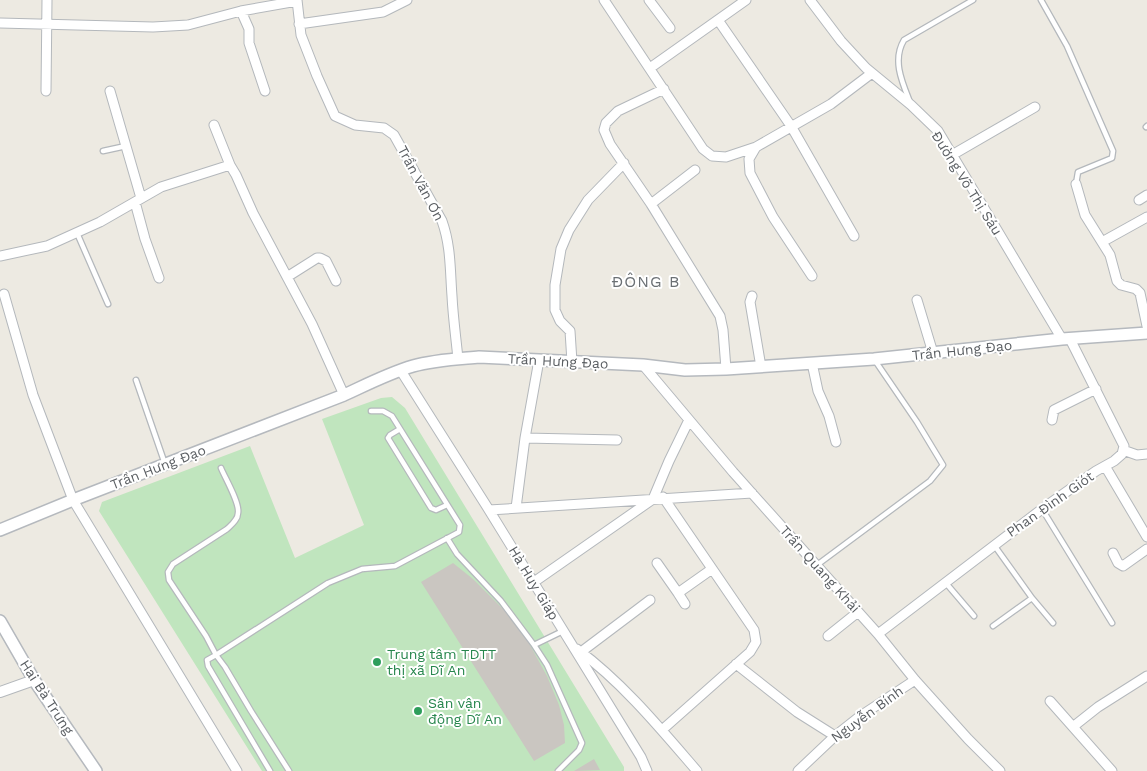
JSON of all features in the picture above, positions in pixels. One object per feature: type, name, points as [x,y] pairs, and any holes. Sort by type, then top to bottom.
[{"type":"main road","name":"Trần Hưng Đạo","points":[[0,530],[413,366],[479,357],[643,365],[685,370],[726,369],[874,359],[1066,339],[1147,333]]},
{"type":"main road","name":"Hai Bà Trưng","points":[[0,621],[34,680],[96,771]]},
{"type":"street","points":[[46,91],[48,0]]},
{"type":"street","points":[[0,23],[153,27],[188,25],[242,11],[297,0]]},
{"type":"street","name":"Trần Văn Ơn","points":[[297,0],[301,35],[335,116],[355,125],[384,128],[394,135],[442,221],[451,257],[452,297],[458,359]]},
{"type":"street","points":[[299,24],[383,12],[407,0]]},
{"type":"street","points":[[604,0],[703,149],[712,156],[726,157],[756,147],[831,104],[872,74]]},
{"type":"street","points":[[649,0],[670,28]]},
{"type":"street","points":[[650,68],[746,0]]},
{"type":"street","name":"Đường Võ Thị Sáu","points":[[810,0],[841,41],[872,74],[911,105],[938,131],[1066,339]]},
{"type":"street","points":[[242,11],[249,29],[248,43],[265,91]]},
{"type":"street","points":[[718,20],[791,126],[854,236]]},
{"type":"street","points":[[664,89],[627,105],[618,111],[606,123],[604,130],[610,144],[651,204],[720,316],[726,369]]},
{"type":"street","points":[[110,91],[126,146],[145,239],[159,278]]},
{"type":"street","points":[[952,155],[1035,107]]},
{"type":"street","points":[[214,125],[230,165],[312,324],[344,395]]},
{"type":"street","points":[[756,147],[749,159],[750,173],[773,217],[812,276]]},
{"type":"street","points":[[572,362],[570,331],[560,321],[555,310],[555,285],[561,249],[569,230],[588,200],[624,162]]},
{"type":"street","points":[[0,256],[40,249],[77,233],[161,186],[230,165]]},
{"type":"street","points":[[651,204],[694,170]]},
{"type":"street","points":[[1076,184],[1087,220],[1110,255],[1118,281],[1121,284],[1136,289],[1140,293],[1147,326]]},
{"type":"street","points":[[1102,242],[1147,217]]},
{"type":"street","points":[[287,277],[320,258],[326,262],[336,281]]},
{"type":"street","points":[[4,294],[33,395],[73,500],[237,771]]},
{"type":"street","points":[[752,296],[750,302],[761,367]]},
{"type":"street","points":[[917,300],[933,353]]},
{"type":"street","points":[[1066,339],[1096,389],[1124,446],[1123,450],[1131,454],[1147,454]]},
{"type":"street","points":[[516,508],[525,438],[539,360]]},
{"type":"street","points":[[812,363],[818,391],[829,416],[836,442]]},
{"type":"street","name":"Trần Quang Khải","points":[[643,365],[752,493],[878,634],[915,680],[994,769]]},
{"type":"street","name":"Hà Huy Giáp","points":[[400,371],[489,510],[572,646],[626,693],[662,730],[697,771]]},
{"type":"street","points":[[1052,420],[1054,410],[1096,389]]},
{"type":"street","points":[[534,582],[658,498],[669,461],[689,420]]},
{"type":"street","points":[[525,438],[617,440]]},
{"type":"street","name":"Phan Đình Giót","points":[[878,634],[993,544],[1114,461],[1122,454],[1123,450]]},
{"type":"street","points":[[1105,466],[1147,537]]},
{"type":"street","points":[[489,510],[752,493]]},
{"type":"street","points":[[658,498],[754,630],[756,642],[750,652],[662,730]]},
{"type":"street","points":[[1113,553],[1118,563],[1123,566],[1147,549]]},
{"type":"street","points":[[657,563],[686,604]]},
{"type":"street","points":[[678,593],[712,570]]},
{"type":"street","points":[[581,652],[650,600]]},
{"type":"street","points":[[828,636],[858,612]]},
{"type":"street","points":[[572,646],[641,757],[647,771]]},
{"type":"street","points":[[736,664],[797,712],[835,736]]},
{"type":"street","points":[[1074,726],[1098,707],[1147,676]]},
{"type":"street","points":[[0,692],[34,680]]},
{"type":"street","name":"Nguyễn Bính","points":[[798,771],[835,736],[859,717],[915,680]]},
{"type":"street","points":[[1050,701],[1112,771]]},
{"type":"lane","points":[[911,105],[898,62],[899,48],[904,40],[973,0]]},
{"type":"lane","points":[[1041,0],[1067,46],[1113,150],[1112,158],[1078,172],[1076,184]]},
{"type":"lane","points":[[103,151],[126,146]]},
{"type":"lane","points":[[77,233],[108,304]]},
{"type":"lane","points":[[816,566],[930,481],[942,465],[917,422],[874,359]]},
{"type":"lane","points":[[136,380],[165,464]]},
{"type":"lane","points":[[270,771],[208,666],[208,660],[328,583],[362,569],[394,566],[458,532],[460,528],[460,525],[400,429],[388,413],[371,411]]},
{"type":"lane","points":[[400,429],[388,438],[434,510],[447,505]]},
{"type":"lane","points":[[221,468],[237,506],[238,514],[234,522],[227,529],[173,564],[168,572],[169,580],[206,636],[289,771]]},
{"type":"lane","points":[[1042,509],[1112,623]]},
{"type":"lane","points":[[447,538],[457,554],[501,601],[534,644],[547,665],[582,743],[579,750],[558,771]]},
{"type":"lane","points":[[993,544],[1032,598],[1053,623]]},
{"type":"lane","points":[[945,582],[974,616]]},
{"type":"lane","points":[[993,626],[1032,598]]},
{"type":"lane","points":[[534,644],[563,631]]},
{"type":"green space","name":"Trung tâm TDTT thị xã Dĩ An","points":[[392,397],[405,408],[624,767],[624,771],[262,771],[99,511],[102,502],[250,446],[295,558],[364,525],[322,419],[381,398]]},
{"type":"building","points":[[453,563],[473,579],[511,617],[525,636],[547,676],[559,705],[564,725],[565,743],[534,761],[421,582]]},
{"type":"building","points":[[594,759],[600,770],[574,771]]},
{"type":"place","name":"Trung tâm TDTT thị xã Dĩ An","points":[[377,662]]},
{"type":"place","name":"Sân vận động Dĩ An","points":[[418,711]]},
{"type":"district","name":"ĐÔNG B","points":[[646,281]]}]
